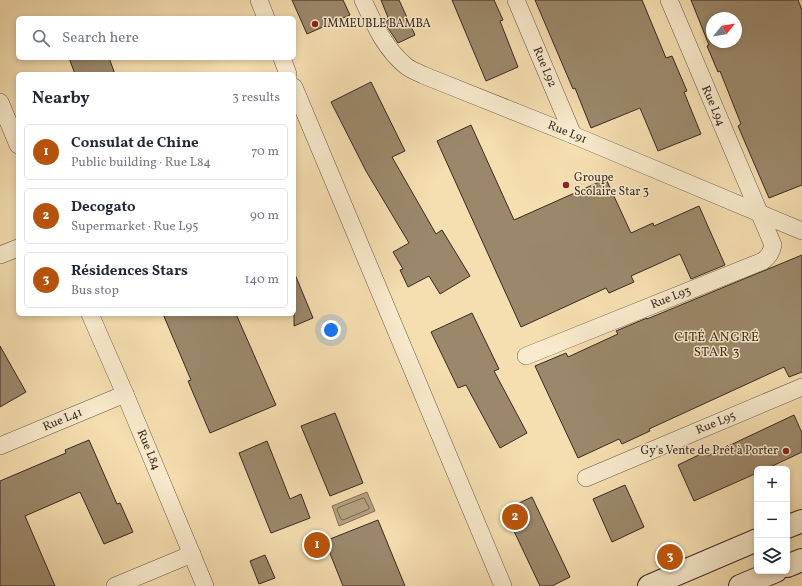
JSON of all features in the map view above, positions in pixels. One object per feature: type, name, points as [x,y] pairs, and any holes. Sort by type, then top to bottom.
[{"type":"main road","points":[[790,526],[802,521]]},
{"type":"main road","points":[[649,586],[754,541]]},
{"type":"main road","points":[[790,565],[802,560]]},
{"type":"main road","points":[[740,586],[769,574]]},
{"type":"street","points":[[259,0],[265,16]]},
{"type":"street","name":"Rue L91","points":[[363,0],[382,38],[393,55],[407,67],[423,75],[573,135],[802,231]]},
{"type":"street","name":"Rue L92","points":[[516,0],[573,135]]},
{"type":"street","name":"Rue L94","points":[[669,0],[758,212]]},
{"type":"street","points":[[283,60],[287,72]]},
{"type":"street","points":[[296,92],[503,586]]},
{"type":"street","points":[[0,102],[16,140]]},
{"type":"street","name":"Rue L93","points":[[526,356],[763,261],[772,252],[772,245],[758,212]]},
{"type":"street","points":[[0,255],[16,249]]},
{"type":"street","name":"Rue L84","points":[[91,316],[205,586]]},
{"type":"street","name":"Rue L95","points":[[586,478],[802,387]]},
{"type":"street","name":"Rue L41","points":[[0,446],[125,394]]},
{"type":"street","points":[[114,586],[192,554]]},
{"type":"water","points":[[367,492],[375,511],[339,526],[332,506]]},
{"type":"building","name":"IMMEUBLE BAMBA","points":[[292,0],[343,0],[350,15],[307,34]]},
{"type":"building","points":[[381,0],[399,0],[415,35],[398,43],[384,22],[389,20]]},
{"type":"building","points":[[452,0],[494,0],[503,20],[500,21],[518,67],[486,81]]},
{"type":"building","points":[[535,0],[642,0],[666,58],[672,56],[687,91],[684,92],[701,134],[658,151],[640,108],[591,128],[575,88],[573,89]]},
{"type":"building","points":[[691,0],[798,0],[802,10],[802,185],[769,198],[738,126],[741,124],[720,71],[718,72],[708,48],[742,48],[742,12],[706,12],[706,38]]},
{"type":"building","points":[[70,60],[110,60],[114,72],[74,72]]},
{"type":"building","points":[[371,82],[405,151],[392,157],[436,234],[442,230],[470,276],[440,294],[429,276],[408,287],[400,270],[403,269],[393,252],[409,243],[366,171],[331,102]]},
{"type":"building","points":[[471,125],[514,220],[606,179],[631,233],[653,223],[654,226],[699,206],[725,265],[691,279],[680,254],[631,276],[634,282],[609,293],[606,288],[521,327],[437,141]]},
{"type":"building","points":[[802,255],[802,372],[789,377],[784,367],[649,429],[650,431],[622,444],[619,439],[578,458],[535,366],[566,353],[568,357],[618,334],[616,331]]},
{"type":"building","points":[[296,277],[313,318],[294,326],[294,316],[296,316]]},
{"type":"building","points":[[472,313],[499,369],[494,371],[527,433],[500,448],[466,385],[458,388],[431,332]]},
{"type":"building","points":[[164,316],[237,316],[276,405],[210,433],[188,381],[191,380]]},
{"type":"building","points":[[0,346],[26,392],[0,407]]},
{"type":"building","points":[[335,413],[363,483],[330,496],[301,426]]},
{"type":"building","points":[[794,415],[802,433],[802,452],[772,466],[754,466],[754,474],[694,501],[678,465],[705,452],[707,456]]},
{"type":"building","points":[[89,440],[117,504],[120,503],[133,532],[104,544],[80,492],[25,516],[55,586],[0,586],[0,481],[66,453],[65,450]]},
{"type":"building","points":[[267,441],[290,499],[301,494],[310,518],[271,533],[239,453]]},
{"type":"building","points":[[625,485],[644,527],[612,542],[593,499]]},
{"type":"building","points":[[532,497],[570,577],[552,586],[540,586],[504,510]]},
{"type":"building","points":[[378,520],[405,586],[343,586],[325,541]]},
{"type":"building","points":[[265,555],[275,578],[259,584],[250,561]]},
{"type":"place","name":"IMMEUBLE BAMBA","points":[[315,24]]},
{"type":"place","name":"Groupe Scolaire Star 3","points":[[566,185]]},
{"type":"place","name":"Gy's Vente de Prêt à Porter","points":[[786,451]]},
{"type":"place","name":"Decogato","points":[[515,517]]},
{"type":"place","name":"Consulat de Chine","points":[[317,545]]},
{"type":"place","name":"Résidences Stars","points":[[670,557]]},
{"type":"district","name":"CITÉ ANGRÉ STAR 3","points":[[717,346]]}]
